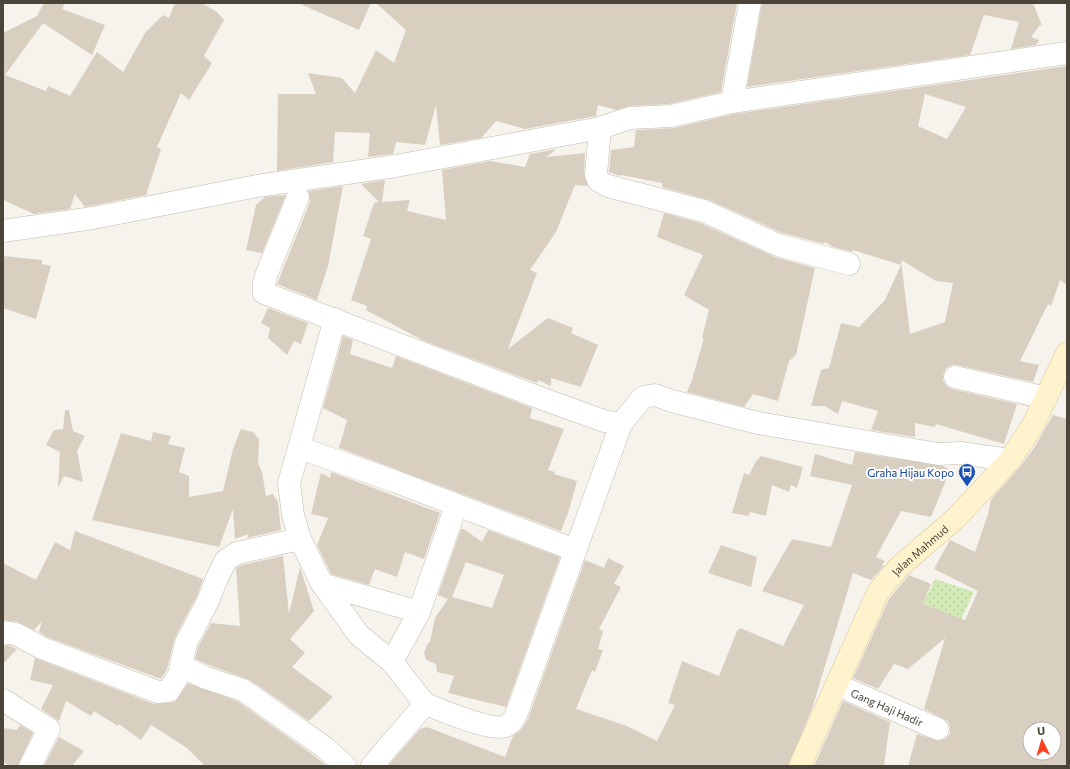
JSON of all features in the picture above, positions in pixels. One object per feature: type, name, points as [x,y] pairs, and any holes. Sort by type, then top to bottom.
[{"type":"street","points":[[732,102],[750,3]]},
{"type":"street","points":[[3,231],[93,218],[257,186],[396,166],[600,128],[630,118],[671,116],[732,102],[1067,52]]},
{"type":"street","points":[[600,128],[596,175],[599,181],[608,186],[704,211],[778,245],[849,264]]},
{"type":"street","points":[[298,197],[267,273],[264,283],[264,293],[543,400],[604,421],[621,424]]},
{"type":"street","points":[[335,319],[289,483],[293,514],[300,539],[322,584],[359,635],[392,662],[425,704],[492,727],[505,727],[511,723],[516,715],[621,424],[643,397],[655,395],[758,423],[938,454],[995,476]]},
{"type":"street","name":"Jalan Mahmud","points":[[800,766],[878,592],[899,567],[955,519],[1010,460],[1033,425],[1067,353]]},
{"type":"street","points":[[955,377],[1046,398]]},
{"type":"street","points":[[300,448],[394,481],[456,506],[575,550]]},
{"type":"street","points":[[938,454],[960,453],[1010,460]]},
{"type":"street","points":[[392,662],[419,612],[456,506]]},
{"type":"street","points":[[3,634],[4,632],[16,634],[42,648],[161,692],[170,691],[181,666],[186,643],[208,601],[226,560],[237,553],[300,539]]},
{"type":"street","points":[[322,584],[419,612]]},
{"type":"street","points":[[181,666],[206,678],[243,690],[324,747],[344,766]]},
{"type":"street","name":"Gang Haji Hadir","points":[[837,685],[938,729]]},
{"type":"street","points":[[3,700],[49,729],[30,766]]},
{"type":"street","points":[[372,766],[425,704]]},
{"type":"green space","points":[[935,579],[974,592],[961,619],[923,604]]},
{"type":"building","points":[[44,3],[65,3],[62,9],[105,25],[92,55],[43,23],[5,75],[46,91],[48,86],[70,96],[97,52],[123,72],[145,33],[163,15],[169,18],[175,3],[202,3],[217,12],[224,20],[204,56],[212,63],[189,100],[181,93],[157,147],[161,149],[146,195],[85,207],[75,194],[70,209],[34,214],[3,200],[3,33],[37,16]]},
{"type":"building","points":[[298,3],[371,3],[359,30]]},
{"type":"building","points":[[376,3],[737,3],[721,92],[669,104],[629,106],[616,110],[598,105],[596,116],[525,129],[496,121],[481,138],[440,145],[436,105],[425,145],[396,142],[393,154],[368,157],[370,133],[335,132],[333,162],[277,171],[278,94],[316,94],[308,73],[342,78],[355,93],[376,50],[394,63],[406,30]]},
{"type":"building","points":[[762,3],[1033,3],[1042,26],[1040,25],[1031,37],[1039,40],[1036,45],[1011,49],[1019,22],[984,15],[970,55],[747,87]]},
{"type":"building","points":[[1067,66],[1067,285],[1060,280],[1051,306],[1048,304],[1020,361],[1039,365],[1033,382],[957,365],[952,365],[946,368],[943,375],[943,381],[952,389],[1017,404],[1004,444],[936,424],[935,427],[915,423],[915,437],[871,430],[878,411],[842,401],[838,414],[825,406],[811,406],[821,370],[829,368],[841,323],[859,327],[885,300],[901,265],[853,250],[852,252],[833,247],[825,242],[824,244],[782,233],[709,200],[662,187],[662,183],[620,176],[609,172],[611,150],[634,147],[636,130],[674,128],[734,114]],"holes":[[[925,94],[966,107],[947,139],[918,126]],[[901,260],[936,281],[953,283],[945,322],[910,334]]]},
{"type":"building","points":[[557,149],[546,157],[585,153],[584,174],[588,186],[575,185],[556,232],[530,270],[537,273],[508,349],[548,318],[573,328],[571,333],[598,345],[581,387],[551,378],[551,386],[538,380],[537,383],[424,341],[366,310],[367,306],[351,300],[371,239],[363,236],[374,203],[379,202],[361,184],[385,180],[382,202],[410,200],[407,211],[446,220],[442,170],[490,161],[525,167],[530,154]]},
{"type":"building","points":[[343,186],[328,266],[317,300],[277,284],[310,202],[309,191]]},
{"type":"building","points":[[286,195],[262,253],[246,250],[256,205],[265,197]]},
{"type":"building","points":[[664,213],[700,223],[775,257],[815,268],[796,355],[789,361],[778,401],[753,394],[744,407],[687,392],[704,338],[702,338],[709,310],[684,295],[703,255],[657,237]]},
{"type":"building","points":[[3,256],[42,260],[42,264],[51,266],[36,319],[3,308]]},
{"type":"building","points":[[268,308],[308,323],[301,344],[294,341],[287,355],[268,338],[270,328],[261,323]]},
{"type":"building","points":[[343,336],[353,340],[350,354],[392,368],[396,356],[532,408],[530,418],[564,429],[548,470],[555,472],[554,474],[577,481],[569,510],[561,531],[339,448],[347,420],[323,408]]},
{"type":"building","points":[[65,410],[69,410],[73,431],[85,436],[77,451],[83,482],[64,476],[58,488],[60,452],[46,445],[54,430],[63,429]]},
{"type":"building","points":[[1053,415],[1067,419],[1067,766],[908,766],[917,734],[939,741],[945,739],[950,734],[948,721],[924,709],[945,638],[908,669],[894,664],[878,689],[853,678],[889,599],[909,575],[931,584],[923,604],[965,620],[978,591],[934,569],[950,540],[975,552],[988,514],[991,499],[1020,467],[1034,448]]},
{"type":"building","points":[[241,429],[253,432],[259,439],[258,463],[262,472],[266,496],[273,494],[278,502],[281,530],[247,538],[249,534],[235,539],[233,509],[219,547],[92,520],[121,433],[151,441],[153,432],[171,436],[168,444],[185,448],[179,472],[189,476],[189,497],[223,491],[233,449]]},
{"type":"building","points":[[855,452],[943,466],[950,470],[931,517],[901,511],[876,557],[885,561],[882,565],[884,566],[871,580],[853,573],[812,709],[788,766],[388,766],[420,729],[427,727],[505,757],[513,736],[521,730],[528,719],[585,560],[604,568],[608,558],[624,566],[614,584],[621,587],[599,629],[603,631],[598,649],[603,650],[595,672],[592,670],[576,709],[627,726],[657,741],[675,705],[668,703],[682,661],[719,676],[737,631],[740,628],[783,646],[804,605],[762,591],[792,539],[831,547],[852,485],[810,476],[815,454],[852,465]]},
{"type":"building","points":[[761,456],[803,467],[797,488],[791,485],[789,492],[772,485],[766,516],[750,512],[749,516],[732,513],[744,473],[749,475],[756,461]]},
{"type":"building","points":[[331,472],[440,513],[424,559],[405,552],[397,577],[375,569],[369,585],[331,574],[317,545],[328,518],[311,514],[321,473],[330,478]]},
{"type":"building","points":[[461,529],[464,529],[482,542],[488,530],[560,557],[506,707],[448,693],[454,676],[437,672],[436,664],[426,660],[424,653],[428,643],[430,642],[435,618],[448,599],[438,595]],"holes":[[[466,562],[504,575],[492,608],[452,597]]]},
{"type":"building","points":[[75,531],[203,579],[197,596],[175,637],[167,669],[161,679],[47,637],[39,632],[42,621],[34,630],[18,622],[3,620],[3,563],[36,580],[55,542],[70,550]]},
{"type":"building","points":[[721,545],[757,557],[751,587],[708,573]]},
{"type":"building","points":[[283,556],[289,614],[300,567],[314,611],[290,639],[305,653],[292,667],[333,697],[309,721],[250,680],[195,659],[198,647],[211,623],[240,626],[236,568],[242,565]]},
{"type":"building","points":[[8,645],[17,649],[3,664],[3,646]]},
{"type":"building","points":[[35,658],[154,704],[175,702],[188,683],[237,701],[316,757],[326,766],[205,766],[187,748],[151,725],[141,740],[119,724],[118,726],[94,711],[91,716],[66,701],[59,721],[41,709],[53,685],[30,680]]},
{"type":"building","points":[[843,701],[890,722],[884,766],[814,766]]},
{"type":"building","points":[[20,725],[33,733],[18,766],[10,766],[3,762],[3,728],[17,730]]},
{"type":"building","points":[[59,737],[84,751],[72,766],[44,766]]},
{"type":"place","name":"Graha Hijau Kopo","points":[[967,487]]}]
